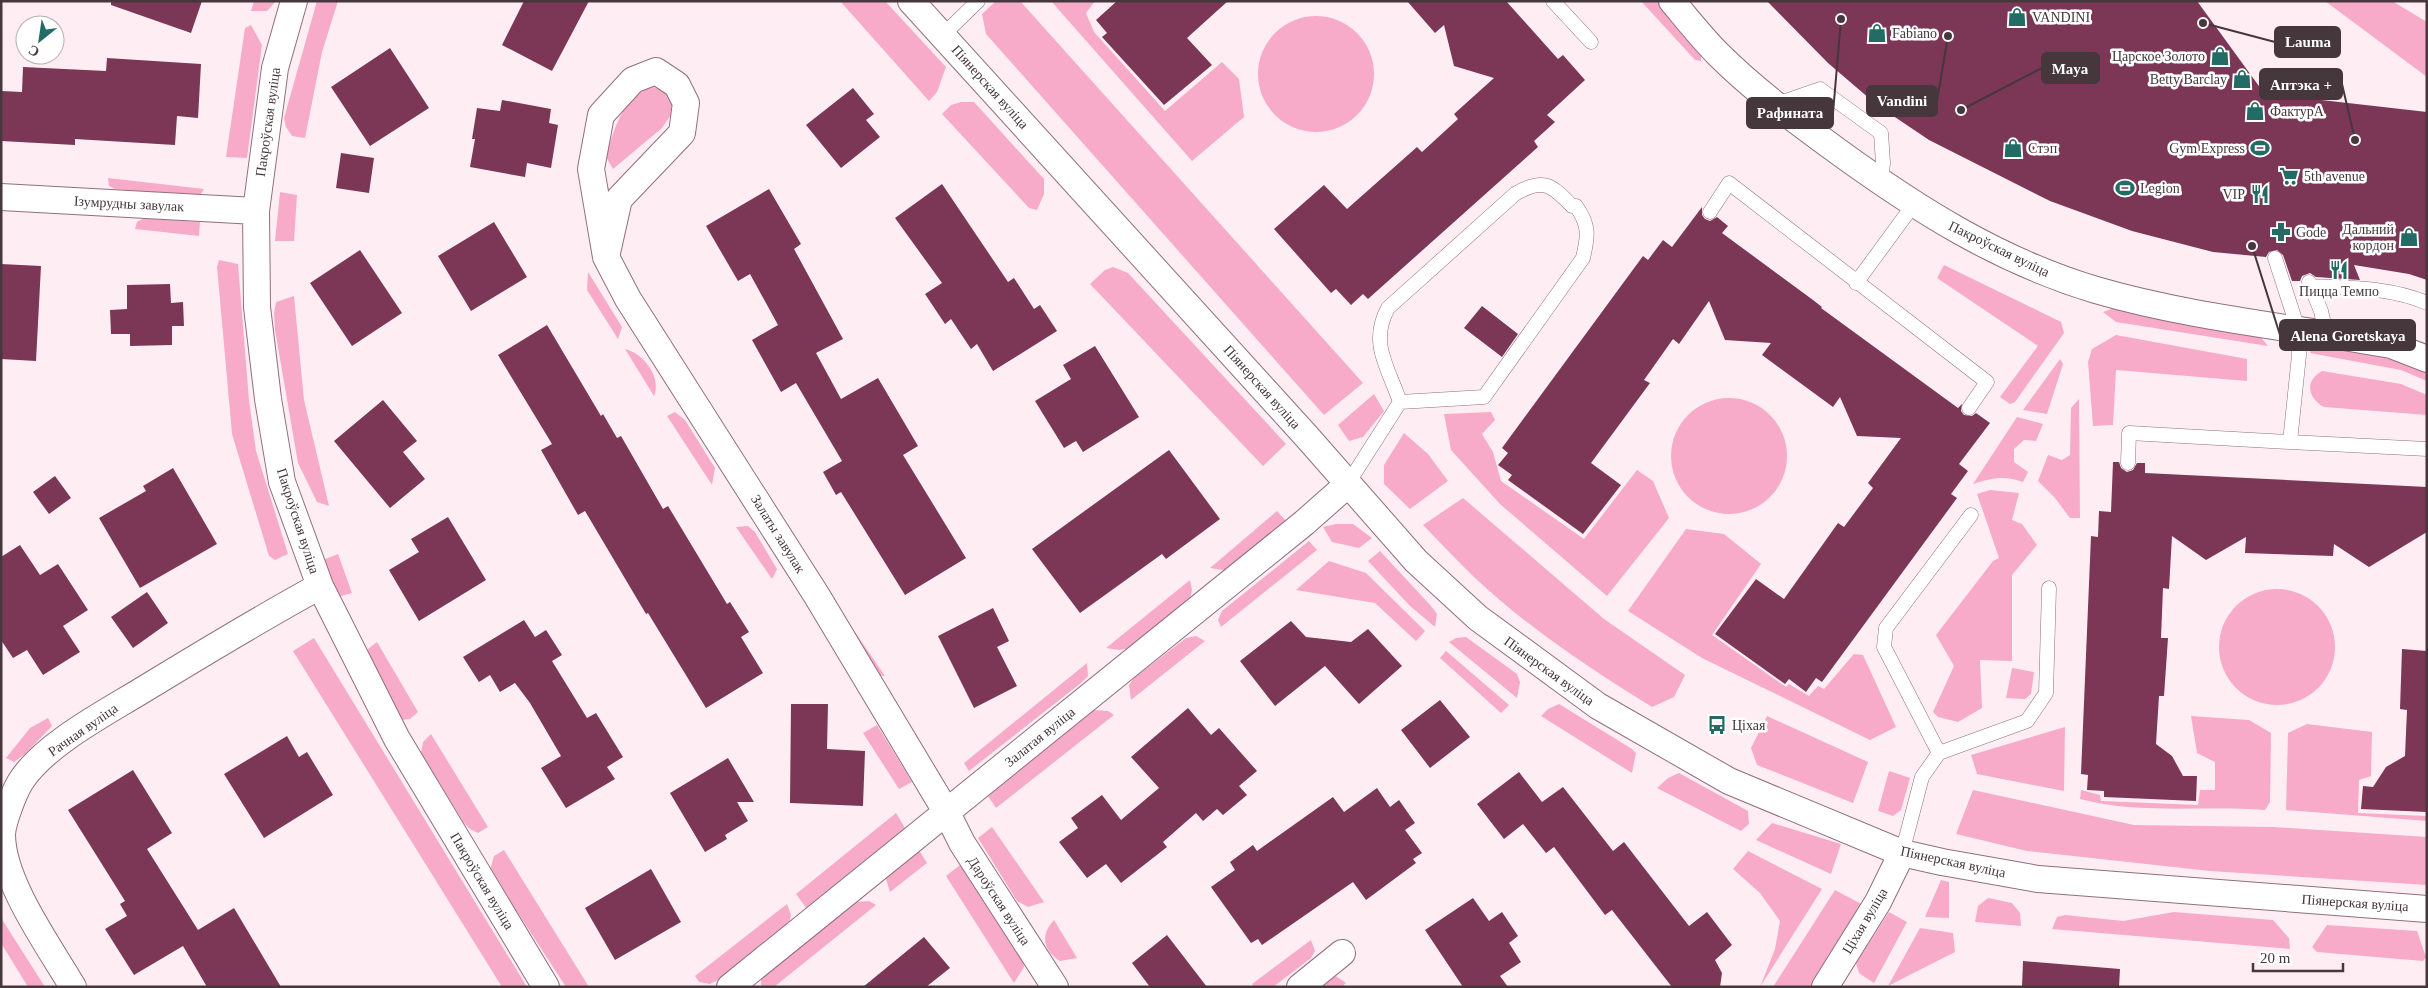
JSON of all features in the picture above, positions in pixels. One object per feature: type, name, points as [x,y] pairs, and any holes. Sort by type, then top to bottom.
[{"type":"street","name":"Пакроўская вуліца","points":[[294,1],[275,68],[256,212],[257,307],[269,408],[282,482],[320,586],[397,739],[546,987]]},
{"type":"street","name":"Піянерская вуліца","points":[[911,1],[1302,430],[1347,485],[1416,561],[1478,618],[1598,706],[1729,781],[1902,853],[2038,879],[2427,909]]},
{"type":"street","name":"Пакроўская вуліца","points":[[1672,1],[1717,53],[1774,105],[1881,182],[1968,238],[2034,269],[2096,290],[2160,306],[2326,333],[2392,346],[2427,359]]},
{"type":"street","name":"Залаты завулак","points":[[606,257],[619,199],[682,133],[686,103],[677,85],[656,71],[633,80],[601,115],[591,169],[606,257],[628,299],[822,605],[947,813]]},
{"type":"street","name":"Ізумрудны завулак","points":[[1,197],[256,212]]},
{"type":"street","name":"Залатая вуліца","points":[[730,987],[1304,523],[1347,485]]},
{"type":"street","name":"Рачная вуліца","points":[[73,987],[16,889],[6,861],[2,834],[11,804],[21,781],[47,753],[90,722],[266,615],[320,586]]},
{"type":"street","name":"Дароўская вуліца","points":[[947,813],[962,843],[1055,987]]},
{"type":"street","name":"Ціхая вуліца","points":[[1825,987],[1878,902],[1902,853]]},
{"type":"street","points":[[1300,987],[1342,953]]},
{"type":"lane","points":[[943,35],[978,1]]},
{"type":"lane","points":[[1553,1],[1591,42]]},
{"type":"lane","points":[[1774,105],[1820,89],[1881,133],[1883,163],[1881,182]]},
{"type":"lane","points":[[1710,212],[1729,183],[1987,382],[1969,408]]},
{"type":"lane","points":[[1541,185],[1555,188],[1572,206],[1576,206],[1585,220],[1588,238],[1584,258],[1484,396],[1400,402],[1378,341],[1380,323],[1388,308],[1515,194],[1527,187],[1541,185]]},
{"type":"lane","points":[[1856,282],[1914,204]]},
{"type":"lane","points":[[2275,258],[2298,329],[2299,355],[2290,442]]},
{"type":"lane","points":[[2326,333],[2321,311],[2310,284],[2365,289],[2414,297],[2427,303]]},
{"type":"lane","points":[[1347,485],[1400,402]]},
{"type":"lane","points":[[2128,463],[2129,433],[2427,449]]},
{"type":"lane","points":[[1939,753],[1884,647],[1886,628],[1971,515]]},
{"type":"lane","points":[[1902,853],[1922,777],[1939,753],[2027,720],[2037,709],[2046,693],[2049,588]]},
{"type":"shaded area","points":[[254,1],[276,1],[267,11],[251,11]]},
{"type":"shaded area","points":[[317,1],[338,1],[322,52],[305,138],[292,136],[286,127],[284,118]]},
{"type":"shaded area","points":[[840,1],[885,1],[946,67],[937,92],[929,101]]},
{"type":"shaded area","points":[[996,1],[1020,1],[1363,383],[1324,415],[986,34],[982,14]]},
{"type":"shaded area","points":[[1051,1],[1095,1],[1086,13],[1094,32],[1165,111],[1222,62],[1239,79],[1244,117],[1192,161]]},
{"type":"shaded area","points":[[1641,1],[1659,1],[1701,49],[1701,61],[1695,60]]},
{"type":"shaded area","points":[[2325,1],[2392,1],[2427,22],[2427,77]]},
{"type":"shaded area","points":[[1316,16],[1338,20],[1357,33],[1370,52],[1374,74],[1370,96],[1357,115],[1338,128],[1316,132],[1294,128],[1275,115],[1262,96],[1258,74],[1262,52],[1275,33],[1294,20]]},
{"type":"shaded area","points":[[251,25],[262,45],[247,158],[226,157],[245,28]]},
{"type":"shaded area","points":[[653,87],[667,92],[673,99],[671,115],[662,128],[613,169],[606,157],[616,125],[627,105],[634,97]]},
{"type":"shaded area","points":[[961,102],[974,102],[1044,179],[1044,194],[1037,210],[1029,208],[942,114],[951,105]]},
{"type":"shaded area","points":[[108,178],[204,189],[199,197],[115,189],[109,186]]},
{"type":"shaded area","points":[[280,192],[297,195],[294,241],[275,241]]},
{"type":"shaded area","points":[[144,218],[200,222],[199,236],[135,229],[137,222]]},
{"type":"shaded area","points":[[219,260],[238,264],[249,400],[256,451],[288,554],[275,560],[269,556],[232,434],[217,267]]},
{"type":"shaded area","points":[[1944,265],[2061,322],[2064,333],[2015,402],[2010,404],[2000,397],[2038,346],[1937,278]]},
{"type":"shaded area","points":[[1113,267],[1128,273],[1286,444],[1263,466],[1090,284],[1105,270]]},
{"type":"shaded area","points":[[588,272],[622,327],[618,339],[587,290]]},
{"type":"shaded area","points":[[294,296],[304,400],[329,506],[317,502],[298,463],[275,330],[274,313],[276,302]]},
{"type":"shaded area","points":[[2114,308],[2258,334],[2268,346],[2116,322],[2103,312]]},
{"type":"shaded area","points":[[2116,335],[2247,359],[2247,381],[2116,370],[2113,425],[2093,426],[2088,362],[2092,349]]},
{"type":"shaded area","points":[[2314,342],[2370,350],[2427,369],[2427,381],[2401,370],[2310,353]]},
{"type":"shaded area","points":[[625,349],[638,355],[649,367],[655,381],[656,389],[654,396]]},
{"type":"shaded area","points":[[2060,359],[2063,364],[2047,414],[2023,410]]},
{"type":"shaded area","points":[[2322,371],[2401,384],[2427,395],[2427,415],[2324,407],[2314,399],[2310,389],[2312,380]]},
{"type":"shaded area","points":[[1374,394],[1384,411],[1363,437],[1349,441],[1338,425]]},
{"type":"shaded area","points":[[1729,398],[1751,403],[1770,415],[1782,434],[1787,456],[1782,478],[1770,497],[1751,509],[1729,514],[1707,509],[1688,497],[1676,478],[1671,456],[1676,434],[1688,415],[1707,403]]},
{"type":"shaded area","points":[[2079,399],[2080,518],[2070,518],[2055,498],[2038,481],[2048,455],[2062,460],[2070,455],[2071,408]]},
{"type":"shaded area","points":[[675,412],[685,420],[715,468],[712,485],[667,416]]},
{"type":"shaded area","points":[[1491,412],[1495,420],[1482,434],[1493,452],[1501,481],[1584,539],[1637,470],[1653,481],[1669,518],[1607,596],[1500,504],[1451,450],[1444,414]]},
{"type":"shaded area","points":[[2017,417],[2043,424],[2036,441],[2024,440],[2014,449],[2014,462],[2028,472],[2023,482],[1998,478],[1973,484]]},
{"type":"shaded area","points":[[1404,433],[1428,454],[1448,481],[1410,509],[1384,484],[1384,465]]},
{"type":"shaded area","points":[[1990,490],[2019,493],[2012,520],[2022,524],[2037,545],[2012,575],[2012,661],[1980,660],[1982,708],[1958,722],[1938,717],[1933,712],[1954,666],[1936,635],[1993,561],[1999,558],[1977,494]]},
{"type":"shaded area","points":[[1463,498],[1604,619],[1685,675],[1674,697],[1652,707],[1605,678],[1537,630],[1474,577],[1423,525]]},
{"type":"shaded area","points":[[1277,511],[1286,521],[1228,571],[1210,568]]},
{"type":"shaded area","points":[[1336,524],[1353,524],[1372,538],[1359,548],[1332,542],[1323,527]]},
{"type":"shaded area","points":[[748,526],[755,532],[777,569],[772,579],[736,527]]},
{"type":"shaded area","points":[[1686,529],[1724,534],[1761,564],[1712,635],[1786,687],[1789,684],[1809,696],[1818,686],[1824,689],[1854,654],[1863,655],[1896,727],[1870,740],[1702,658],[1628,611]]},
{"type":"shaded area","points":[[1309,541],[1317,550],[1221,627],[1218,620],[1222,611]]},
{"type":"shaded area","points":[[1380,551],[1437,614],[1435,627],[1410,606],[1368,561]]},
{"type":"shaded area","points":[[338,554],[352,593],[334,598],[323,560]]},
{"type":"shaded area","points":[[1329,561],[1366,573],[1425,631],[1416,641],[1375,603],[1296,590]]},
{"type":"shaded area","points":[[1190,580],[1192,590],[1189,603],[1131,648],[1119,650],[1106,648]]},
{"type":"shaded area","points":[[2277,589],[2299,594],[2318,606],[2330,625],[2335,647],[2330,669],[2318,688],[2299,700],[2277,705],[2255,700],[2236,688],[2224,669],[2219,647],[2224,625],[2236,606],[2255,594]]},
{"type":"shaded area","points":[[846,619],[885,676],[875,675]]},
{"type":"shaded area","points":[[1196,636],[1205,641],[1131,700],[1129,685],[1134,678],[1186,638]]},
{"type":"shaded area","points":[[1466,637],[1517,674],[1520,682],[1517,698],[1449,642],[1456,638]]},
{"type":"shaded area","points":[[314,638],[527,987],[502,987],[293,651]]},
{"type":"shaded area","points":[[377,642],[418,712],[410,719],[402,720],[366,657],[368,649]]},
{"type":"shaded area","points":[[1446,651],[1509,705],[1501,713],[1440,658]]},
{"type":"shaded area","points":[[1087,663],[1088,676],[1081,683],[969,771],[964,763]]},
{"type":"shaded area","points":[[2012,668],[2034,672],[2031,694],[2025,699],[2006,698]]},
{"type":"shaded area","points":[[1559,704],[1632,749],[1636,753],[1632,773],[1541,716],[1548,709]]},
{"type":"shaded area","points":[[1094,710],[1108,711],[1114,715],[996,808],[988,796]]},
{"type":"shaded area","points":[[1767,716],[1868,762],[1853,803],[1757,765],[1751,748]]},
{"type":"shaded area","points":[[2191,716],[2249,720],[2271,733],[2270,802],[2265,810],[2125,807],[2080,799],[2081,790],[2100,795],[2101,801],[2198,805],[2200,790],[2215,790],[2215,762],[2197,753]]},
{"type":"shaded area","points":[[48,718],[52,726],[25,754],[14,762],[6,758],[30,728]]},
{"type":"shaded area","points":[[2307,724],[2372,732],[2371,776],[2359,780],[2358,813],[2427,816],[2427,821],[2286,810],[2288,733]]},
{"type":"shaded area","points":[[877,725],[912,782],[899,789],[863,733]]},
{"type":"shaded area","points":[[2065,727],[2064,791],[1977,774],[1971,755]]},
{"type":"shaded area","points":[[431,734],[488,827],[478,833],[464,823],[421,753],[423,742]]},
{"type":"shaded area","points":[[1889,771],[1910,778],[1901,810],[1893,816],[1878,811]]},
{"type":"shaded area","points":[[1679,773],[1748,811],[1749,824],[1741,831],[1657,788],[1668,778]]},
{"type":"shaded area","points":[[1973,790],[2134,825],[2273,827],[2427,837],[2427,885],[2210,871],[2027,851],[1956,834]]},
{"type":"shaded area","points":[[896,813],[905,828],[892,843],[807,909],[796,894]]},
{"type":"shaded area","points":[[1772,823],[1841,844],[1831,874],[1756,840]]},
{"type":"shaded area","points":[[992,827],[1044,902],[1028,907],[1017,901],[978,838]]},
{"type":"shaded area","points":[[504,850],[589,987],[566,987],[490,870],[494,856]]},
{"type":"shaded area","points":[[919,850],[927,863],[890,892],[886,879],[891,871]]},
{"type":"shaded area","points":[[1748,851],[1822,889],[1760,987],[1775,949],[1780,921],[1760,893],[1733,869]]},
{"type":"shaded area","points":[[960,865],[1023,958],[1024,967],[1014,983],[946,876]]},
{"type":"shaded area","points":[[1941,880],[1949,882],[1949,918],[1925,917]]},
{"type":"shaded area","points":[[1835,890],[1865,906],[1811,987],[1773,987]]},
{"type":"shaded area","points":[[1988,898],[2012,903],[2020,913],[2021,926],[1975,922],[1978,906]]},
{"type":"shaded area","points":[[869,901],[876,905],[774,987],[761,987],[761,978],[856,902]]},
{"type":"shaded area","points":[[787,904],[791,915],[789,924],[720,979],[710,984],[699,982],[695,976]]},
{"type":"shaded area","points":[[1889,912],[1907,922],[1874,983],[1859,973],[1856,963]]},
{"type":"shaded area","points":[[2174,912],[2273,920],[2289,938],[2290,949],[2052,929],[2057,917],[2065,915],[2123,921]]},
{"type":"shaded area","points":[[1,913],[3,921],[45,987],[28,987],[1,943]]},
{"type":"shaded area","points":[[1054,920],[1077,958],[1060,961],[1050,952],[1045,942],[1045,937]]},
{"type":"shaded area","points":[[2327,925],[2417,931],[2426,957],[2423,961],[2317,952],[2312,947]]},
{"type":"shaded area","points":[[1920,928],[1953,933],[1955,952],[1888,986]]},
{"type":"shaded area","points":[[1311,940],[1315,951],[1311,958],[1273,987],[1254,987],[1252,984]]},
{"type":"shaded area","points":[[1336,976],[1346,983],[1342,987],[1316,987],[1326,979]]},
{"type":"building","points":[[111,1],[202,1],[191,33],[111,5]]},
{"type":"building","points":[[524,1],[589,1],[552,71],[502,45]]},
{"type":"building","points":[[1117,1],[1228,1],[1187,38],[1212,65],[1164,105],[1102,37],[1107,33],[1096,20]]},
{"type":"building","points":[[1407,1],[1506,1],[1558,59],[1563,55],[1585,80],[1547,115],[1555,122],[1534,141],[1538,147],[1368,299],[1363,294],[1351,305],[1336,289],[1331,293],[1274,229],[1324,185],[1347,209],[1417,147],[1422,152],[1458,119],[1454,114],[1494,78],[1454,66],[1444,25],[1435,33]]},
{"type":"building","points":[[1767,1],[2197,1],[2264,93],[2285,79],[2295,97],[2427,112],[2427,280],[2409,274],[2354,265],[2360,280],[2316,277],[2310,273],[2302,276],[2300,281],[2292,281],[2283,255],[2277,250],[2269,252],[2266,257],[2213,252],[2132,231],[2050,201],[1929,140],[1877,105],[1828,63]]},
{"type":"building","points":[[390,48],[429,108],[370,146],[331,87]]},
{"type":"building","points":[[107,58],[201,64],[198,118],[177,116],[175,145],[75,139],[75,145],[1,141],[1,91],[22,92],[23,67],[106,71]]},
{"type":"building","points":[[853,88],[874,114],[866,120],[880,137],[841,168],[806,125]]},
{"type":"building","points":[[502,100],[551,109],[549,123],[558,125],[551,168],[527,163],[525,177],[470,167],[475,139],[472,139],[477,108],[500,111]]},
{"type":"building","points":[[341,153],[374,158],[369,193],[336,188]]},
{"type":"building","points":[[942,184],[1008,282],[1014,278],[1034,309],[1040,305],[1057,331],[993,371],[977,344],[971,349],[951,319],[945,324],[925,294],[942,283],[895,218]]},
{"type":"building","points":[[769,189],[801,244],[794,249],[843,339],[816,353],[841,399],[878,378],[918,446],[903,455],[966,558],[905,595],[841,492],[836,495],[823,472],[842,461],[796,383],[781,392],[752,340],[778,325],[750,274],[738,281],[706,226]]},
{"type":"building","points":[[1702,207],[1702,215],[1705,219],[1710,221],[1717,217],[1728,226],[1722,233],[1813,300],[1821,308],[1958,408],[1962,404],[1961,411],[1964,415],[1972,416],[1976,413],[1990,423],[1959,464],[1968,471],[1951,494],[1957,498],[1822,682],[1816,678],[1806,692],[1789,679],[1785,684],[1715,634],[1756,579],[1784,599],[1838,523],[1844,527],[1873,488],[1868,483],[1901,438],[1857,436],[1840,397],[1833,407],[1762,355],[1771,343],[1725,340],[1709,301],[1679,344],[1673,339],[1644,380],[1650,383],[1591,463],[1621,485],[1583,534],[1508,480],[1512,475],[1498,465],[1508,453],[1502,448],[1643,256],[1648,260],[1663,240],[1672,247]]},
{"type":"building","points":[[494,222],[527,277],[471,311],[438,256]]},
{"type":"building","points":[[360,250],[402,313],[352,346],[310,283]]},
{"type":"building","points":[[1,264],[41,266],[36,361],[1,359]]},
{"type":"building","points":[[170,284],[171,303],[183,302],[184,326],[172,326],[172,345],[130,346],[130,334],[111,334],[110,310],[127,309],[127,285]]},
{"type":"building","points":[[1482,306],[1518,334],[1502,357],[1464,328]]},
{"type":"building","points":[[547,325],[601,416],[603,414],[617,438],[621,436],[663,509],[668,506],[727,604],[730,602],[749,632],[741,637],[763,673],[706,708],[648,613],[646,614],[585,511],[578,515],[541,450],[552,444],[498,355]]},
{"type":"building","points":[[1095,346],[1139,417],[1083,452],[1076,441],[1064,448],[1035,401],[1071,379],[1063,365]]},
{"type":"building","points":[[383,400],[417,441],[403,452],[425,479],[390,508],[334,441]]},
{"type":"building","points":[[1169,450],[1220,519],[1166,559],[1162,554],[1080,613],[1032,549]]},
{"type":"building","points":[[2113,462],[2119,462],[2121,468],[2127,472],[2133,470],[2137,463],[2145,463],[2145,473],[2427,487],[2427,532],[2369,567],[2334,544],[2333,556],[2245,553],[2246,537],[2206,560],[2172,536],[2169,589],[2163,588],[2161,638],[2168,638],[2164,696],[2159,696],[2156,744],[2172,756],[2183,776],[2197,776],[2196,801],[2104,797],[2104,791],[2087,790],[2088,775],[2081,774],[2091,536],[2098,537],[2099,511],[2111,512]]},
{"type":"building","points":[[173,468],[217,544],[140,588],[99,518],[146,491],[143,486]]},
{"type":"building","points":[[55,476],[71,498],[49,514],[33,492]]},
{"type":"building","points":[[448,517],[486,580],[419,621],[389,570],[419,552],[411,539]]},
{"type":"building","points":[[20,545],[40,575],[58,564],[88,610],[63,626],[80,652],[43,675],[27,650],[13,658],[1,640],[1,557]]},
{"type":"building","points":[[147,592],[168,623],[133,648],[111,617]]},
{"type":"building","points":[[993,608],[1009,641],[997,647],[1017,686],[974,708],[938,636]]},
{"type":"building","points":[[524,620],[535,637],[546,630],[562,655],[552,661],[587,718],[596,713],[623,757],[607,767],[615,779],[566,808],[541,768],[561,756],[530,703],[515,683],[500,692],[490,675],[479,682],[463,657]]},
{"type":"building","points":[[1291,621],[1306,637],[1351,642],[1368,629],[1402,666],[1359,704],[1325,666],[1275,706],[1240,661]]},
{"type":"building","points":[[2402,649],[2427,651],[2427,812],[2361,809],[2363,786],[2373,787],[2386,767],[2405,756],[2407,710],[2400,709]]},
{"type":"building","points":[[1440,700],[1470,737],[1430,768],[1401,730]]},
{"type":"building","points":[[791,704],[828,704],[827,749],[865,751],[863,806],[790,803]]},
{"type":"building","points":[[1188,708],[1211,735],[1219,728],[1257,771],[1239,786],[1247,795],[1223,815],[1217,809],[1203,821],[1196,813],[1163,842],[1167,847],[1121,883],[1106,864],[1087,878],[1059,842],[1078,828],[1071,818],[1102,795],[1121,820],[1159,788],[1131,757]]},
{"type":"building","points":[[287,736],[299,757],[307,752],[333,795],[264,838],[224,774]]},
{"type":"building","points":[[728,758],[754,802],[737,802],[748,821],[725,835],[727,839],[705,852],[670,793]]},
{"type":"building","points":[[133,770],[172,833],[147,849],[198,930],[234,908],[281,987],[207,987],[183,946],[134,975],[105,929],[127,916],[120,904],[125,901],[68,810]]},
{"type":"building","points":[[1519,772],[1542,802],[1563,787],[1613,851],[1624,842],[1689,926],[1707,912],[1732,945],[1715,960],[1722,973],[1720,987],[1672,987],[1612,910],[1605,915],[1554,847],[1546,853],[1523,824],[1504,839],[1477,804]]},
{"type":"building","points":[[1377,788],[1390,807],[1399,800],[1415,823],[1405,830],[1422,853],[1413,859],[1416,863],[1366,900],[1353,882],[1262,945],[1258,939],[1251,943],[1211,887],[1235,870],[1230,862],[1253,845],[1257,851],[1333,797],[1344,812]]},
{"type":"building","points":[[651,869],[681,922],[615,960],[585,908]]},
{"type":"building","points":[[1473,898],[1489,921],[1502,912],[1518,936],[1509,943],[1521,962],[1500,976],[1508,987],[1463,987],[1425,930]]},
{"type":"building","points":[[1167,935],[1207,987],[1150,987],[1132,963]]},
{"type":"building","points":[[924,937],[950,968],[926,987],[863,987]]},
{"type":"building","points":[[2023,961],[2120,969],[2119,987],[2022,987]]},
{"type":"place","name":"VANDINI","points":[[2017,17]]},
{"type":"place","name":"Рафината","points":[[1841,19]]},
{"type":"place","name":"Lauma","points":[[2203,23]]},
{"type":"place","name":"Fabiano","points":[[1877,33]]},
{"type":"place","name":"Vandini","points":[[1948,36]]},
{"type":"place","name":"Царское Золото","points":[[2220,56]]},
{"type":"place","name":"Betty Barclay","points":[[2242,79]]},
{"type":"place","name":"Maya","points":[[1961,110]]},
{"type":"place","name":"ФактурА","points":[[2255,111]]},
{"type":"place","name":"Аптэка +","points":[[2355,140]]},
{"type":"place","name":"Стэп","points":[[2013,148]]},
{"type":"place","name":"Gym Express","points":[[2260,148]]},
{"type":"place","name":"5th avenue","points":[[2289,176]]},
{"type":"place","name":"Legion","points":[[2125,188]]},
{"type":"place","name":"VIP","points":[[2260,194]]},
{"type":"place","name":"Gode","points":[[2281,232]]},
{"type":"place","name":"Дальний кордон","points":[[2409,237]]},
{"type":"place","name":"Alena Goretskaya","points":[[2252,246]]},
{"type":"place","name":"Пицца Темпо","points":[[2339,270]]},
{"type":"place","name":"Ціхая","points":[[1717,725]]}]
